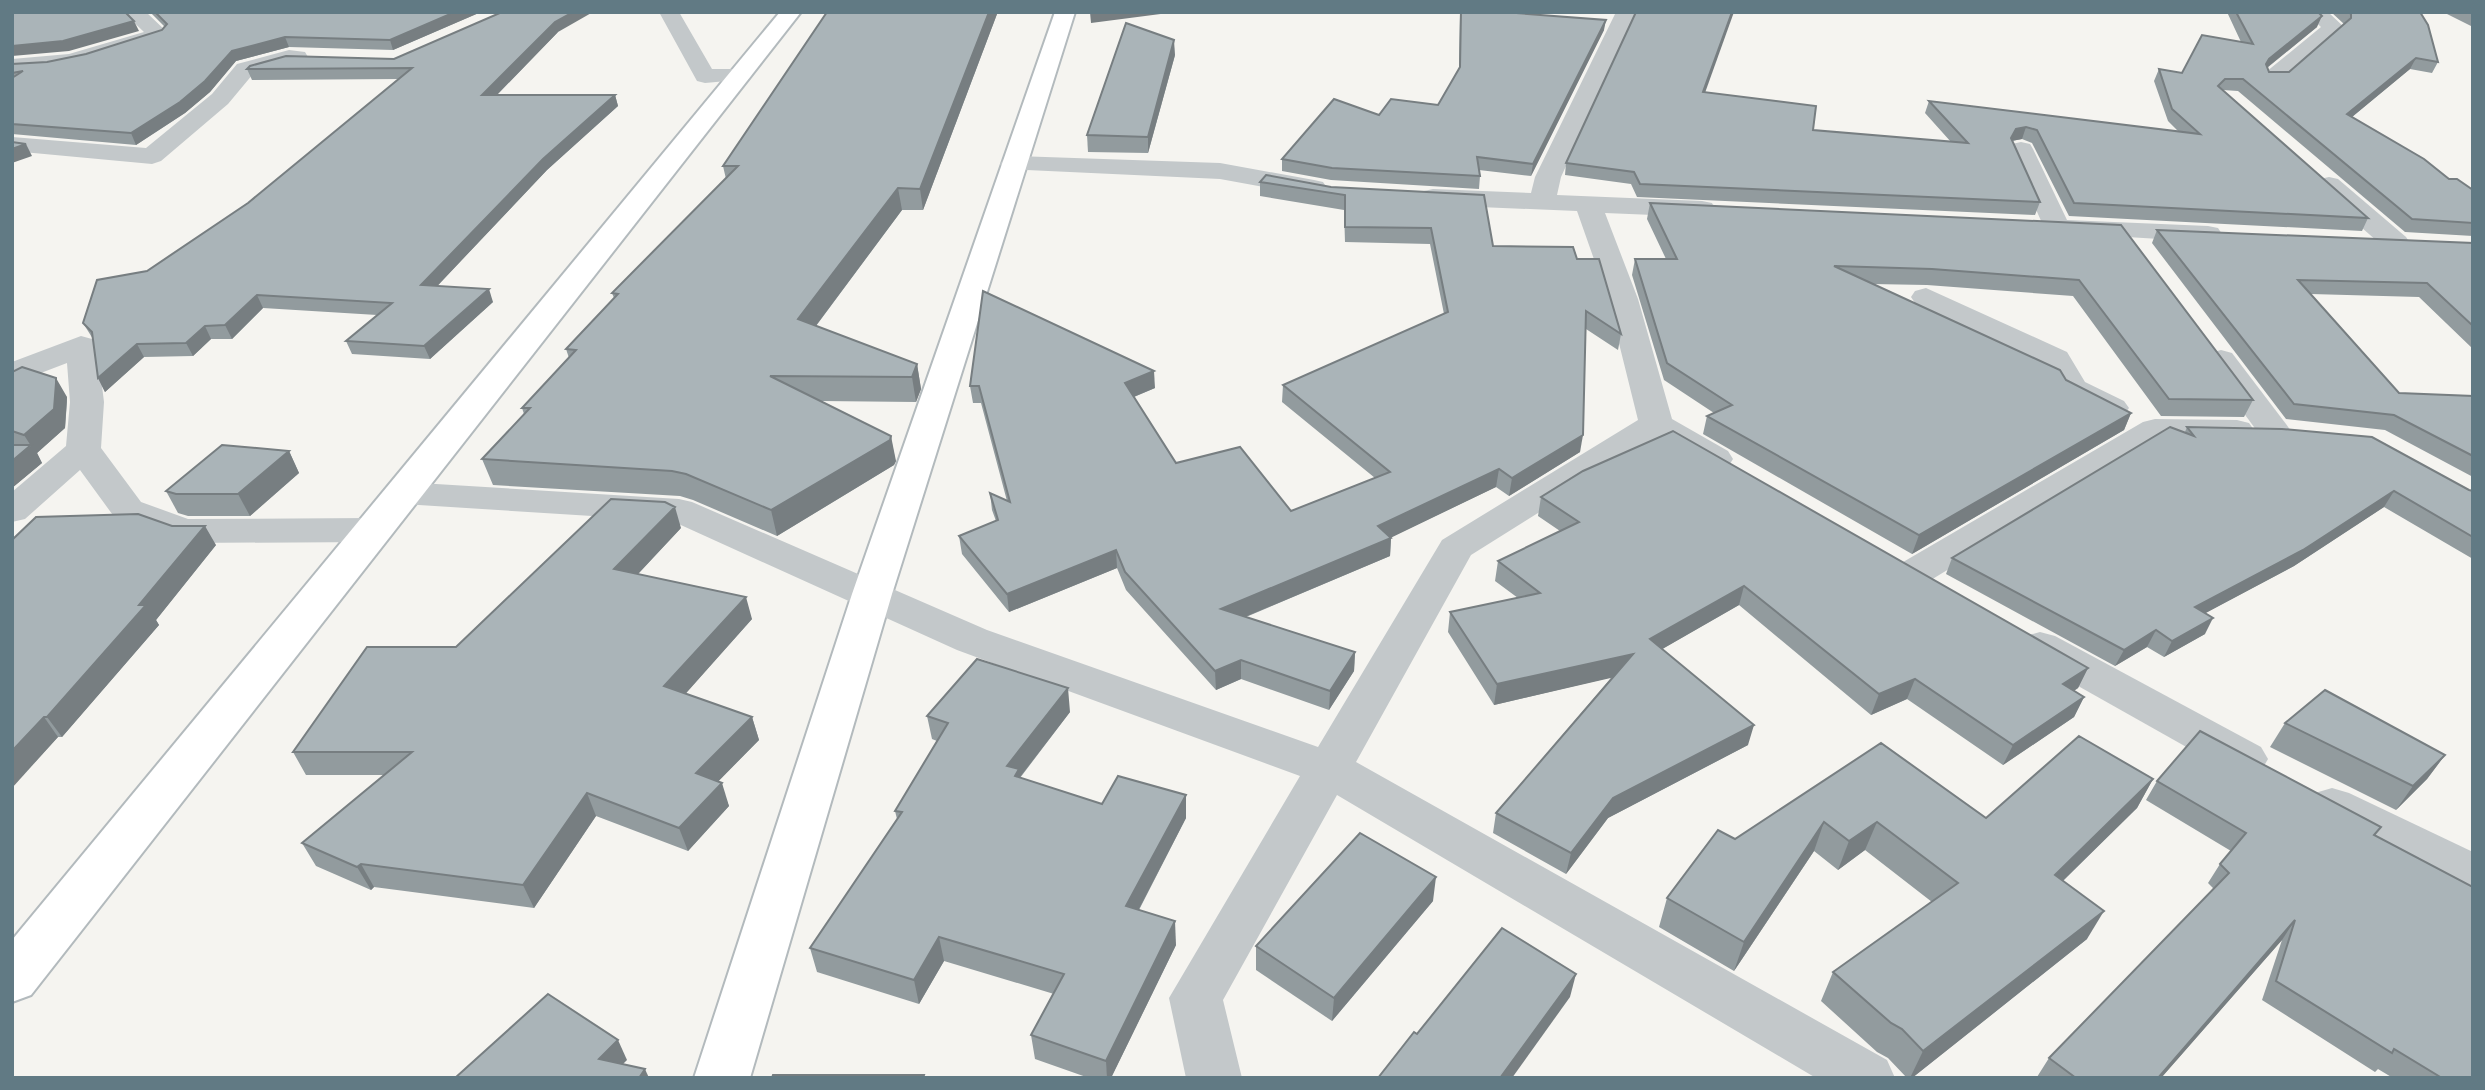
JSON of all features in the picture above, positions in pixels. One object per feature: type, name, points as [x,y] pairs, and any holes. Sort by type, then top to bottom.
[{"type":"street","points":[[12,66],[42,67],[88,59],[159,34],[133,12]]},
{"type":"street","points":[[669,12],[705,75],[741,74]]},
{"type":"street","points":[[12,979],[371,530],[791,12]]},
{"type":"street","points":[[723,1078],[872,594],[1065,12]]},
{"type":"street","points":[[2274,77],[2334,27],[2315,12]]},
{"type":"street","points":[[1594,21],[1622,18]]},
{"type":"street","points":[[1542,201],[1548,177],[1622,18]]},
{"type":"street","points":[[12,144],[152,156],[220,99],[245,69],[289,57],[316,57]]},
{"type":"street","points":[[2021,149],[2056,226]]},
{"type":"street","points":[[1013,164],[1220,171],[1343,192]]},
{"type":"street","points":[[2312,170],[2409,244],[2355,241]]},
{"type":"street","points":[[1404,196],[1723,210]]},
{"type":"street","points":[[1588,204],[1623,299],[1656,424],[1749,479]]},
{"type":"street","points":[[2028,225],[2232,235]]},
{"type":"street","points":[[2123,229],[2148,262]]},
{"type":"street","points":[[1926,297],[2056,359],[2072,388],[2155,429],[2311,434]]},
{"type":"street","points":[[2205,338],[2274,431]]},
{"type":"street","points":[[12,374],[80,346],[87,402],[83,449],[128,510],[184,531],[371,530]]},
{"type":"street","points":[[1214,1078],[1196,999],[1456,548],[1656,424]]},
{"type":"street","points":[[1912,574],[2155,429]]},
{"type":"street","points":[[12,511],[83,449]]},
{"type":"street","points":[[403,493],[679,510],[972,640],[1328,768],[1867,1078]]},
{"type":"street","points":[[1876,555],[1947,594]]},
{"type":"street","points":[[2007,627],[2293,785],[2473,875]]},
{"type":"building","points":[[12,12],[125,12],[134,21],[63,41],[12,46]]},
{"type":"building","points":[[155,12],[455,12],[390,40],[285,37],[232,51],[205,81],[180,102],[131,133],[12,124],[12,78],[23,71],[12,73],[12,64],[47,62],[86,54],[162,30],[167,24]]},
{"type":"building","points":[[502,12],[573,12],[555,22],[482,95],[615,95],[543,159],[421,285],[489,289],[424,346],[346,341],[392,303],[257,295],[225,325],[205,326],[186,343],[137,344],[98,378],[92,332],[83,323],[97,280],[147,271],[248,203],[412,68],[247,69],[250,66],[286,56],[394,59]]},
{"type":"building","points":[[827,12],[989,12],[920,189],[898,188],[798,319],[917,364],[912,377],[770,376],[891,436],[890,440],[771,510],[686,474],[672,471],[482,459],[530,408],[522,408],[576,350],[566,349],[618,294],[612,293],[738,166],[723,166]]},
{"type":"building","points":[[1461,12],[1503,12],[1606,20],[1533,164],[1477,157],[1480,176],[1332,168],[1282,159],[1334,99],[1379,115],[1391,99],[1438,105],[1460,67]]},
{"type":"building","points":[[1636,12],[1732,12],[1703,92],[1816,106],[1813,130],[1968,143],[1929,101],[2200,134],[2172,109],[2159,69],[2182,73],[2202,35],[2253,44],[2236,12],[2318,12],[2322,16],[2266,64],[2269,72],[2289,72],[2351,18],[2348,12],[2420,12],[2428,25],[2438,62],[2416,58],[2347,114],[2424,159],[2449,179],[2457,179],[2473,190],[2473,223],[2412,219],[2243,79],[2225,79],[2218,86],[2368,218],[2074,203],[2037,130],[2026,127],[2016,129],[2011,138],[2040,202],[1640,184],[1634,172],[1566,163]]},
{"type":"building","points":[[1126,23],[1174,40],[1148,137],[1087,135]]},
{"type":"building","points":[[12,142],[26,144],[12,149]]},
{"type":"building","points":[[1266,175],[1331,187],[1484,195],[1493,246],[1573,247],[1577,259],[1599,259],[1621,334],[1586,311],[1583,435],[1512,478],[1499,469],[1378,526],[1391,538],[1221,609],[1355,652],[1330,691],[1241,660],[1215,671],[1125,572],[1116,550],[1007,594],[959,536],[998,520],[990,493],[1010,502],[979,386],[970,386],[983,291],[1154,371],[1125,383],[1176,463],[1240,447],[1291,511],[1390,472],[1283,385],[1448,312],[1431,228],[1345,227],[1345,195],[1260,182]]},
{"type":"building","points":[[1650,203],[2121,225],[2253,400],[2169,399],[2079,280],[1932,269],[1834,266],[2060,370],[2066,380],[2131,413],[1919,535],[1707,416],[1732,405],[1667,363],[1635,259],[1677,259]]},
{"type":"building","points":[[2157,230],[2473,243],[2473,326],[2427,283],[2298,280],[2399,393],[2473,396],[2473,456],[2394,415],[2294,404]]},
{"type":"building","points":[[22,367],[56,378],[54,409],[24,435],[12,431],[12,372]]},
{"type":"building","points":[[2170,427],[2194,436],[2187,427],[2282,429],[2372,437],[2473,491],[2473,537],[2394,491],[2303,550],[2195,607],[2213,618],[2172,641],[2156,630],[2124,650],[1952,558]]},
{"type":"building","points":[[1673,431],[2088,668],[2063,684],[2084,697],[2013,745],[1915,679],[1879,694],[1744,586],[1650,639],[1754,725],[1613,798],[1571,853],[1496,813],[1633,654],[1497,684],[1450,612],[1540,593],[1498,561],[1579,522],[1541,497],[1583,471]]},
{"type":"building","points":[[12,445],[31,445],[12,461]]},
{"type":"building","points":[[222,445],[289,451],[238,494],[176,494],[166,491]]},
{"type":"building","points":[[611,499],[665,502],[675,507],[614,569],[746,597],[664,686],[752,717],[696,773],[722,783],[679,828],[587,793],[523,885],[361,864],[357,867],[302,843],[412,752],[293,752],[367,647],[456,647]]},
{"type":"building","points":[[138,514],[172,526],[205,526],[139,605],[146,605],[47,717],[12,751],[12,540],[36,517]]},
{"type":"building","points":[[977,659],[1068,688],[1007,766],[1019,769],[1015,776],[1102,804],[1118,776],[1186,795],[1126,906],[1175,921],[1106,1061],[1031,1035],[1064,974],[939,937],[914,980],[810,948],[902,812],[895,811],[948,723],[927,716]]},
{"type":"building","points":[[2325,690],[2445,755],[2413,786],[2285,723]]},
{"type":"building","points":[[2200,731],[2381,827],[2374,835],[2473,887],[2473,1078],[2442,1078],[2394,1049],[2392,1053],[2276,981],[2295,920],[2158,1078],[2076,1078],[2049,1058],[2229,873],[2220,864],[2246,833],[2157,781]]},
{"type":"building","points":[[2079,736],[2153,779],[2055,875],[2104,911],[1923,1051],[1902,1029],[1891,1023],[1833,972],[1958,883],[1877,822],[1849,841],[1824,822],[1744,942],[1667,898],[1718,830],[1735,839],[1881,743],[1986,818]]},
{"type":"building","points":[[1360,833],[1436,877],[1334,998],[1256,946]]},
{"type":"building","points":[[1502,928],[1576,974],[1500,1078],[1378,1078],[1414,1032],[1417,1034]]},
{"type":"building","points":[[548,994],[618,1040],[599,1059],[645,1069],[639,1078],[455,1078]]},
{"type":"building","points":[[773,1075],[924,1075],[923,1078],[772,1078]]}]
